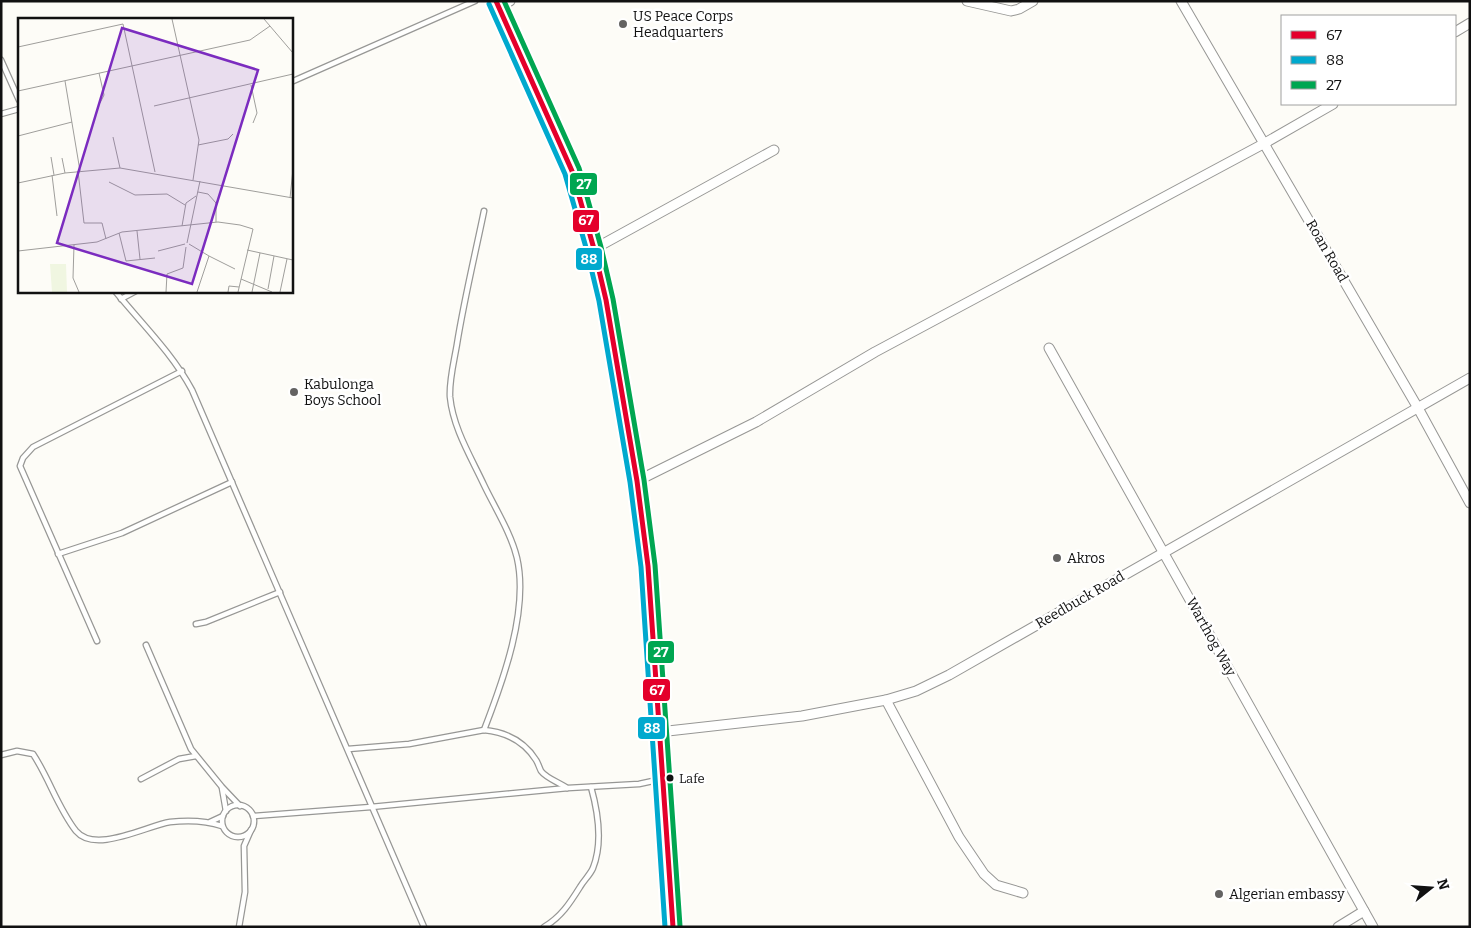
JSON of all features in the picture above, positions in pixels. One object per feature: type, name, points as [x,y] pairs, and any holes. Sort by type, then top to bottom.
[{"type":"main road","points":[[501,3],[572,171],[594,250],[616,354],[637,481],[649,576],[673,927]]},
{"type":"street","points":[[967,1],[1010,11],[1019,9],[1033,1]]},
{"type":"street","name":"Roan Road","points":[[1182,1],[1418,408],[1470,503]]},
{"type":"street","points":[[1456,31],[1470,23]]},
{"type":"street","points":[[637,481],[756,422],[875,352],[1265,143],[1331,105]]},
{"type":"street","points":[[594,250],[774,150]]},
{"type":"street","name":"Warthog Way","points":[[1049,348],[1373,927]]},
{"type":"street","name":"Reedbuck Road","points":[[659,732],[802,716],[886,700],[916,691],[949,675],[1470,378]]},
{"type":"street","points":[[886,700],[959,837],[984,874],[996,885],[1022,893]]},
{"type":"street","points":[[1338,927],[1364,911]]},
{"type":"lane","points":[[292,82],[475,1]]},
{"type":"lane","points":[[1,60],[18,98]]},
{"type":"lane","points":[[1,114],[18,109]]},
{"type":"lane","points":[[484,211],[461,321],[451,379],[450,397],[459,433],[516,555],[520,575],[520,596],[513,640],[494,704],[484,730]]},
{"type":"lane","points":[[116,292],[170,354],[192,390],[424,927]]},
{"type":"lane","points":[[121,299],[134,292]]},
{"type":"lane","points":[[97,642],[20,466],[22,458],[33,447],[182,371]]},
{"type":"lane","points":[[58,554],[122,533],[232,482]]},
{"type":"lane","points":[[196,624],[206,622],[280,592]]},
{"type":"lane","points":[[146,645],[191,749],[222,787],[240,806],[246,808],[253,816],[253,826],[244,846],[245,892],[238,927]]},
{"type":"lane","points":[[348,749],[409,744],[484,730],[508,734],[530,751],[542,772],[568,788]]},
{"type":"lane","points":[[1,755],[17,751],[33,754],[44,770],[66,815],[77,832],[89,840],[109,839],[170,822],[210,822],[222,826],[244,846]]},
{"type":"lane","points":[[141,778],[180,759],[196,756]]},
{"type":"lane","points":[[253,816],[371,808],[568,788],[639,784],[662,779]]},
{"type":"lane","points":[[222,787],[225,813],[222,826]]},
{"type":"lane","points":[[544,927],[557,918],[574,898],[593,869],[598,852],[597,810],[591,787]]},
{"type":"lane","points":[[210,822],[230,808],[240,806]]},
{"type":"lane","points":[[234,836],[243,836],[251,830]]},
{"type":"transit line","name":"67","points":[[496,1],[572,171],[606,300],[637,481],[648,566],[673,927]]},
{"type":"transit line","name":"27","points":[[504,1],[579,168],[613,299],[644,480],[655,565],[680,926]]},
{"type":"transit line","name":"88","points":[[489,4],[565,174],[599,301],[630,482],[641,567],[665,927]]},
{"type":"place","name":"US Peace Corps Headquarters","points":[[623,24]]},
{"type":"place","name":"Kabulonga Boys School","points":[[294,392]]},
{"type":"place","name":"Akros","points":[[1057,558]]},
{"type":"place","name":"Lafe","points":[[670,778]]},
{"type":"place","name":"Algerian embassy","points":[[1219,894]]}]
